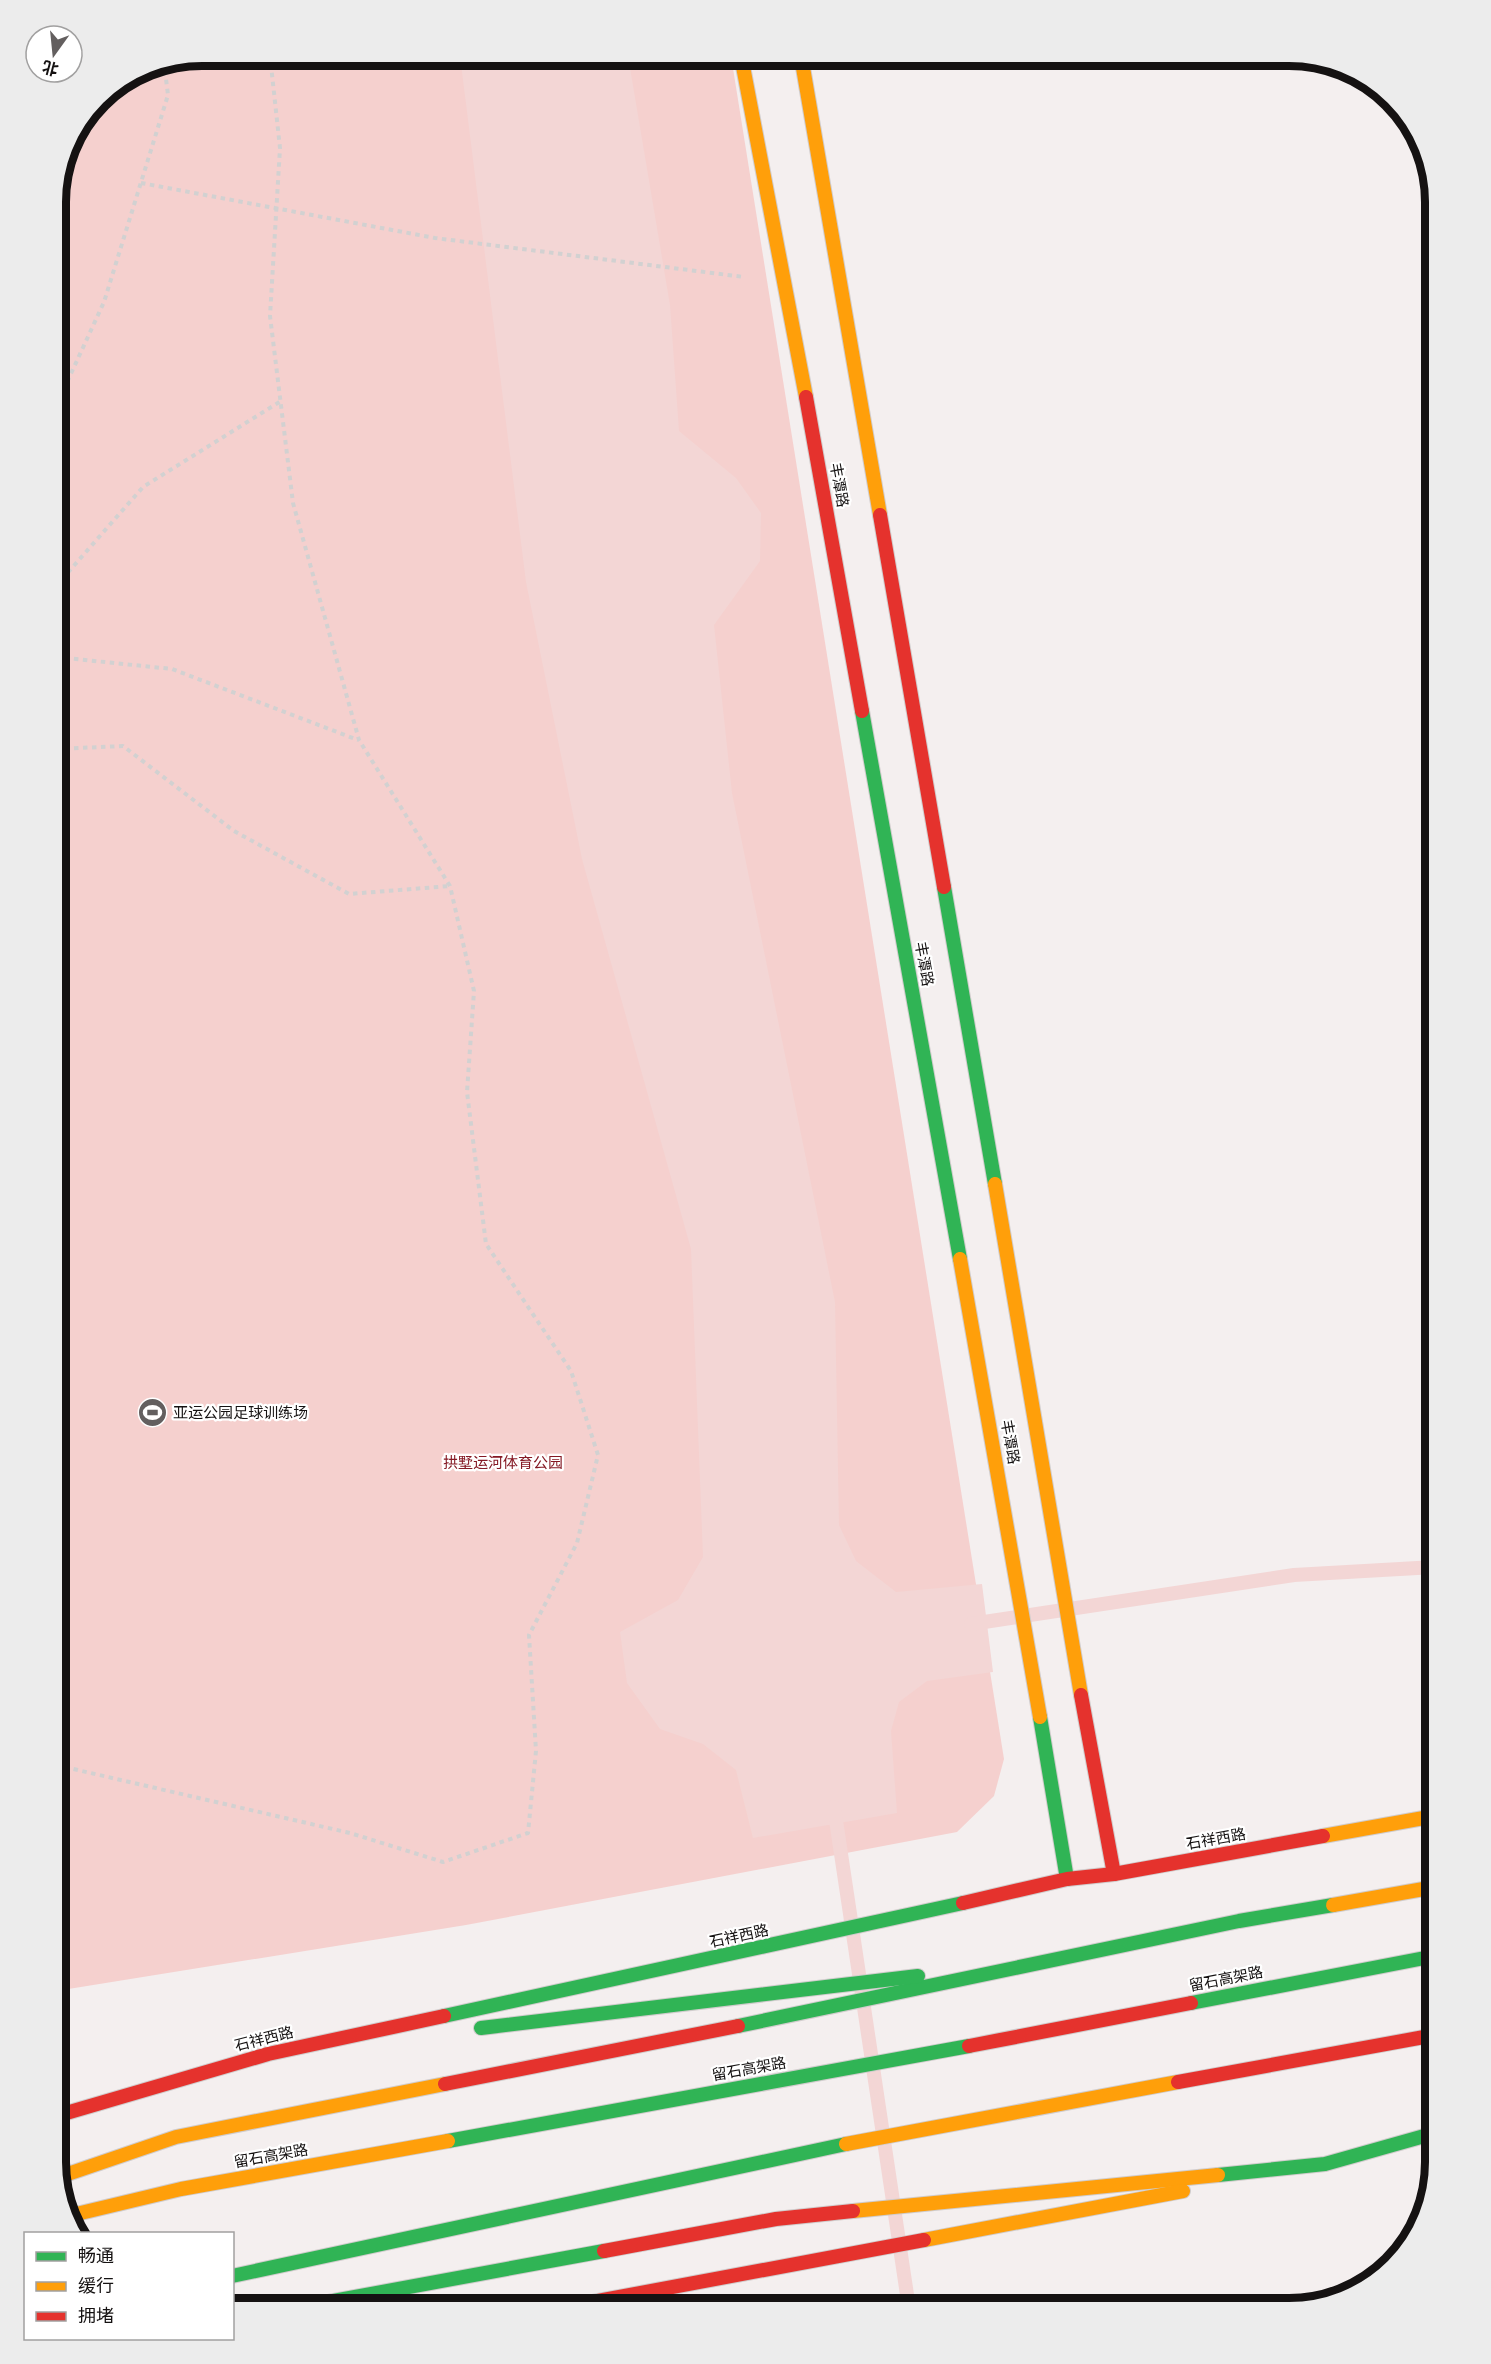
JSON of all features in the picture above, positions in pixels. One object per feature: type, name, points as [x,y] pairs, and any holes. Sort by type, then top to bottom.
[{"type":"main road","name":"丰潭路","points":[[743,66],[792,319],[1019,1587],[1067,1879]]},
{"type":"main road","name":"丰潭路","points":[[803,66],[983,1114],[1059,1574],[1114,1874]]},
{"type":"main road","name":"石祥西路","points":[[66,2113],[268,2054],[763,1948],[1067,1879],[1114,1874],[1425,1818]]},
{"type":"main road","points":[[67,2174],[176,2137],[767,2020],[1239,1921],[1425,1889]]},
{"type":"main road","name":"留石高架路","points":[[76,2214],[181,2189],[910,2057],[1425,1958]]},
{"type":"main road","points":[[466,2030],[770,1992],[1045,1962]]},
{"type":"main road","points":[[268,2054],[431,2034]]},
{"type":"main road","points":[[234,2276],[918,2129],[1425,2037]]},
{"type":"main road","points":[[350,2298],[803,2216],[1325,2164],[1425,2136]]},
{"type":"main road","points":[[613,2298],[1325,2164],[1425,2148]]},
{"type":"path","points":[[66,1767],[350,1833],[443,1862],[528,1833],[536,1751],[529,1635],[577,1544],[598,1455],[571,1371],[486,1244],[467,1092],[474,990],[450,886],[359,740],[293,503],[270,316],[280,148],[271,66]]},
{"type":"path","points":[[66,384],[104,302],[168,95],[165,71]]},
{"type":"path","points":[[141,183],[435,238],[709,272]]},
{"type":"path","points":[[66,575],[143,487],[280,401]]},
{"type":"path","points":[[66,658],[172,669],[359,740]]},
{"type":"path","points":[[66,749],[123,746],[234,831],[349,894],[450,886]]},
{"type":"green space","name":"拱墅运河体育公园","points":[[193,66],[733,66],[1004,1759],[994,1796],[957,1832],[466,1925],[66,1989],[66,193],[76,150],[89,126],[112,100],[126,89],[150,76]]},
{"type":"shaded area","points":[[461,66],[630,66],[670,305],[679,431],[736,478],[761,513],[760,561],[714,625],[732,793],[835,1302],[839,1525],[856,1561],[896,1592],[982,1584],[993,1672],[927,1681],[899,1702],[891,1731],[897,1813],[753,1838],[736,1770],[703,1744],[660,1729],[627,1683],[620,1632],[678,1600],[703,1557],[691,1249],[582,859],[526,582]]},
{"type":"waterway","points":[[971,1624],[1294,1575],[1425,1568]]},
{"type":"waterway","points":[[834,1807],[908,2298]]},
{"type":"traffic: fast","points":[[862,711],[960,1259]]},
{"type":"traffic: fast","points":[[944,887],[995,1184]]},
{"type":"traffic: fast","points":[[1040,1717],[1067,1879]]},
{"type":"traffic: fast","points":[[444,2016],[963,1903]]},
{"type":"traffic: fast","points":[[738,2026],[1239,1921],[1333,1905]]},
{"type":"traffic: fast","points":[[1191,2003],[1425,1958]]},
{"type":"traffic: fast","points":[[481,2028],[918,1976]]},
{"type":"traffic: fast","points":[[448,2141],[969,2046]]},
{"type":"traffic: fast","points":[[1218,2175],[1325,2164],[1425,2136]]},
{"type":"traffic: fast","points":[[234,2276],[846,2144]]},
{"type":"traffic: fast","points":[[349,2298],[604,2251]]},
{"type":"traffic: slow","points":[[743,66],[806,397]]},
{"type":"traffic: slow","points":[[803,66],[880,515]]},
{"type":"traffic: slow","points":[[995,1184],[1081,1695]]},
{"type":"traffic: slow","points":[[960,1259],[1040,1717]]},
{"type":"traffic: slow","points":[[1323,1836],[1425,1818]]},
{"type":"traffic: slow","points":[[1333,1905],[1425,1889]]},
{"type":"traffic: slow","points":[[846,2144],[1178,2082]]},
{"type":"traffic: slow","points":[[67,2174],[176,2137],[445,2084]]},
{"type":"traffic: slow","points":[[76,2214],[181,2189],[448,2141]]},
{"type":"traffic: slow","points":[[853,2211],[1218,2175]]},
{"type":"traffic: slow","points":[[924,2240],[1183,2191]]},
{"type":"traffic: jam","points":[[806,397],[862,711]]},
{"type":"traffic: jam","points":[[880,515],[944,887]]},
{"type":"traffic: jam","points":[[1081,1695],[1114,1874]]},
{"type":"traffic: jam","points":[[963,1903],[1067,1879],[1114,1874],[1323,1836]]},
{"type":"traffic: jam","points":[[969,2046],[1191,2003]]},
{"type":"traffic: jam","points":[[66,2113],[268,2054],[444,2016]]},
{"type":"traffic: jam","points":[[445,2084],[738,2026]]},
{"type":"traffic: jam","points":[[1178,2082],[1425,2037]]},
{"type":"traffic: jam","points":[[604,2251],[776,2219],[853,2211]]},
{"type":"traffic: jam","points":[[614,2298],[924,2240]]},
{"type":"place","name":"亚运公园足球训练场","points":[[152,1413]]}]
